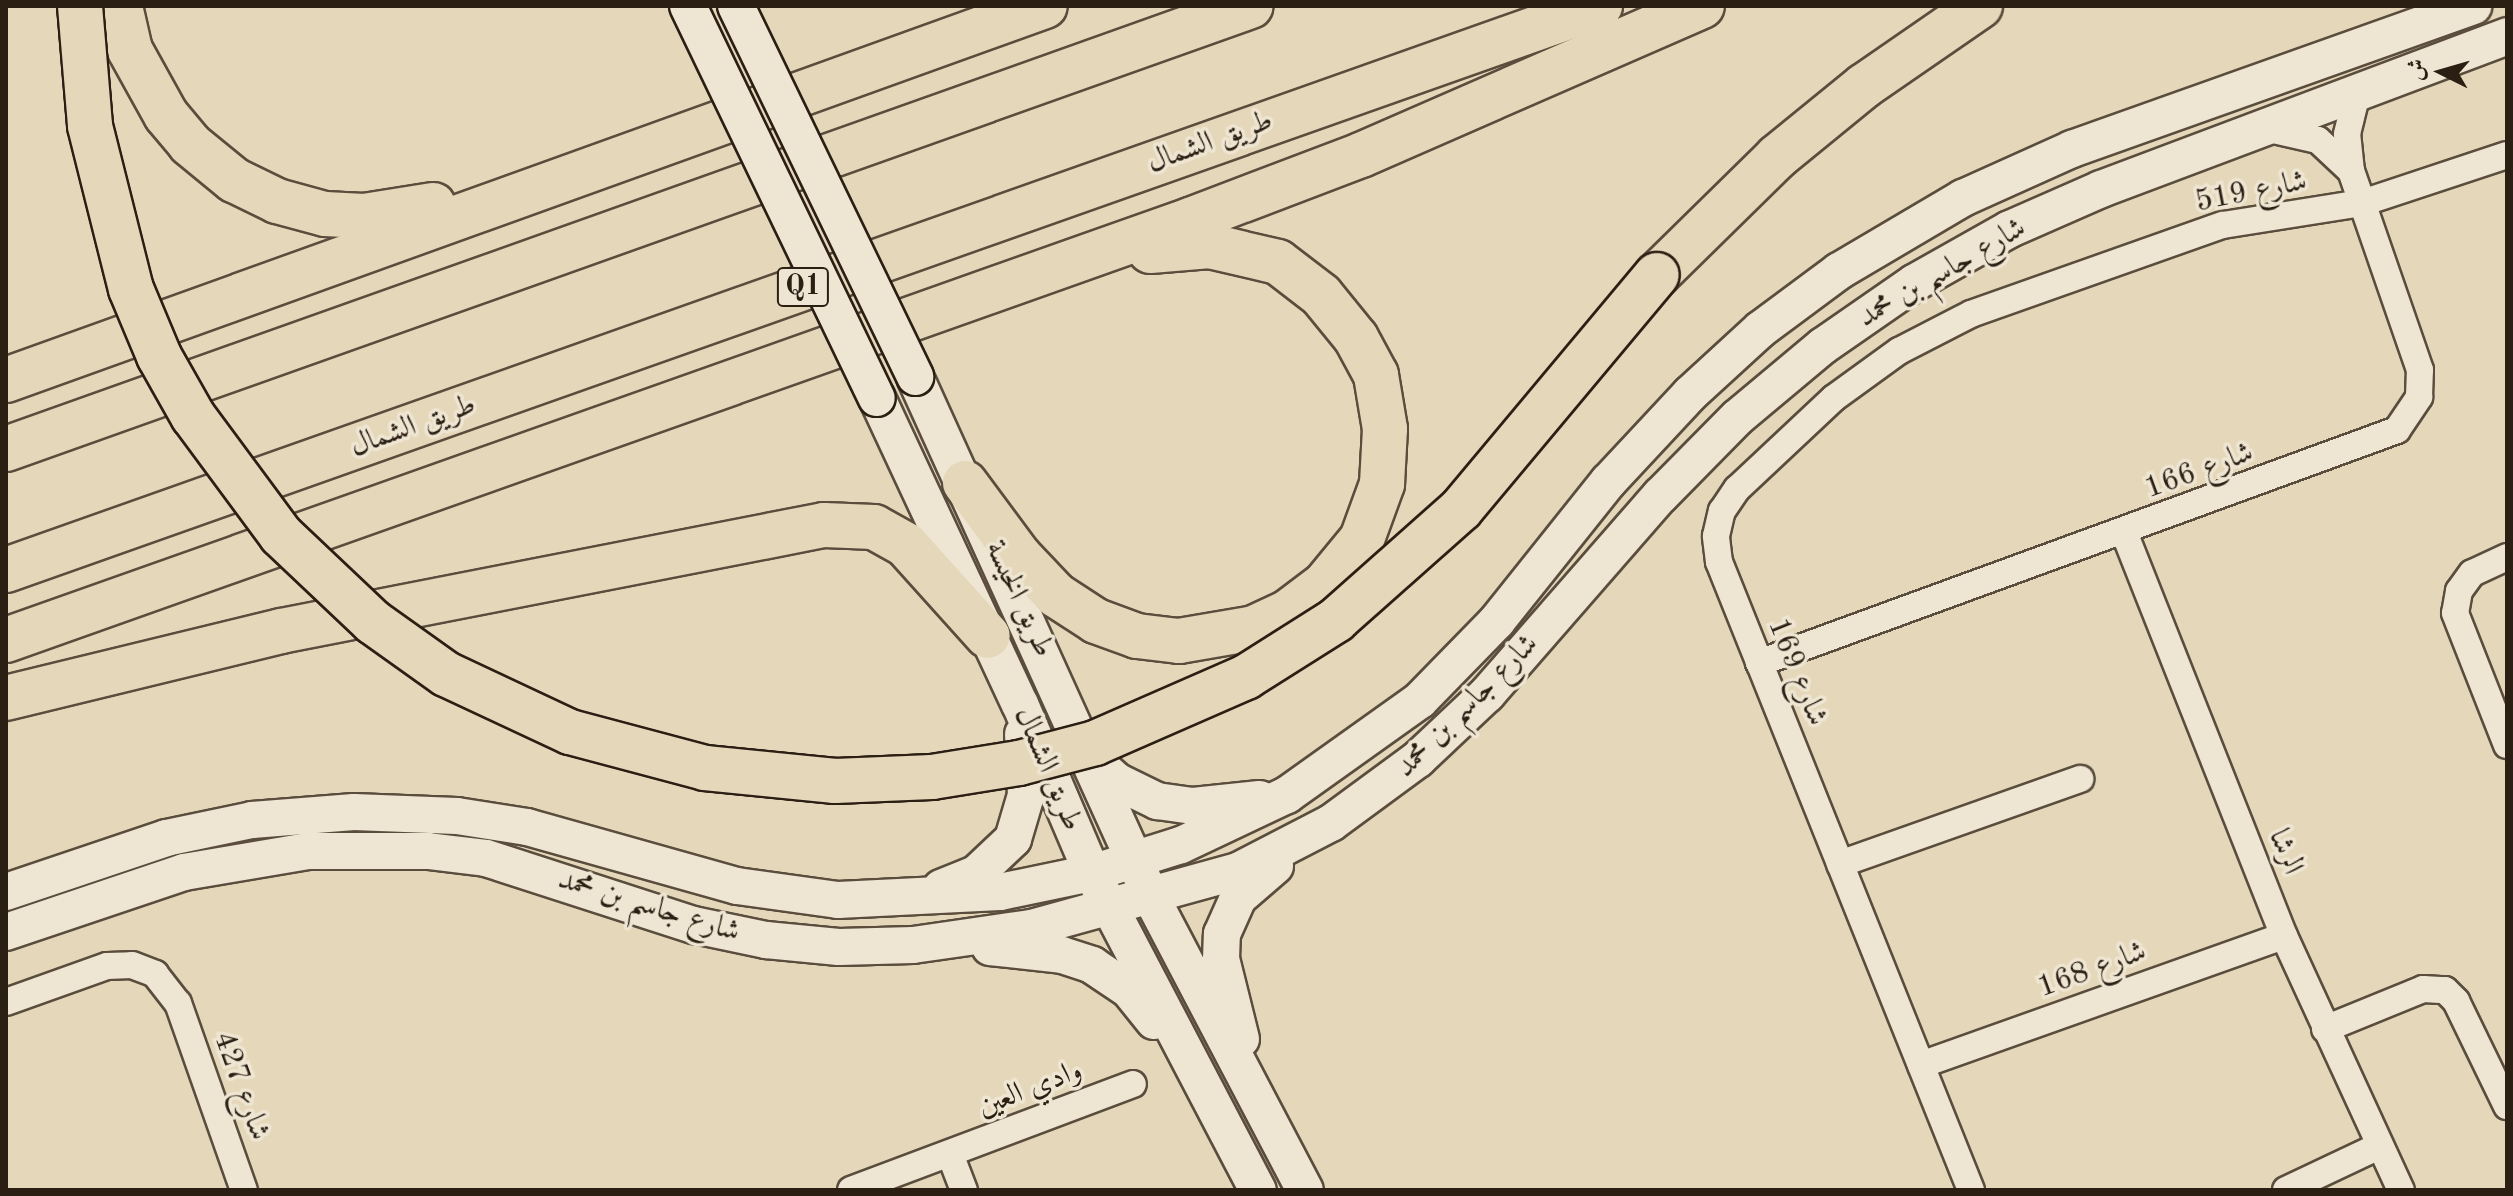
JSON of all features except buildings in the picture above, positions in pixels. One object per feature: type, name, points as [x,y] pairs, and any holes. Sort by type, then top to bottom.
[{"type":"highway","points":[[80,6],[90,126],[131,289],[193,416],[281,535],[361,613],[446,674],[570,732],[705,768],[835,781],[961,773],[1095,743],[1246,677],[1336,620],[1461,509],[1657,275],[1777,157],[1864,86],[1980,6]]},
{"type":"highway","points":[[120,6],[130,50],[166,115],[211,164],[277,201],[364,216],[546,185]]},
{"type":"highway","points":[[955,37],[1007,6]]},
{"type":"highway","points":[[6,380],[1045,6]]},
{"type":"highway","points":[[6,449],[1251,6]]},
{"type":"highway","name":"طريق الشمال","points":[[6,570],[1600,6]]},
{"type":"highway","points":[[6,640],[1062,267],[1361,155],[1702,6]]},
{"type":"highway","points":[[965,483],[1019,556],[1056,595],[1096,621],[1137,636],[1179,641],[1254,628],[1288,612],[1325,584],[1362,539],[1382,484],[1385,429],[1376,375],[1356,338],[1321,295],[1278,262],[1210,246],[1163,249],[1062,267]]},
{"type":"highway","points":[[6,698],[281,631],[824,525],[874,527],[897,538],[988,636]]},
{"type":"main road","name":"طريق الشمال","points":[[688,6],[877,398],[1020,704],[1092,873],[1111,909]]},
{"type":"main road","name":"طريق الخيسة","points":[[736,6],[965,483],[1092,758],[1151,897],[1305,1190]]},
{"type":"main road","name":"شارع جاسم بن محمد","points":[[6,892],[124,850],[209,828],[303,815],[406,812],[558,833],[770,892],[906,900],[1000,892],[1135,861],[1237,821],[1287,795],[1420,700],[1497,621],[1608,482],[1690,394],[1761,329],[1839,271],[1952,204],[2072,149],[2473,6]]},
{"type":"main road","name":"شارع جاسم بن محمد","points":[[6,932],[184,872],[266,856],[353,849],[443,852],[514,864],[694,925],[766,940],[876,947],[949,941],[1111,909],[1238,871],[1300,842],[1380,789],[1445,735],[1698,456],[1823,346],[1914,283],[2010,229],[2256,126],[2507,36]]},
{"type":"main road","points":[[906,900],[976,874],[1013,839],[1026,795],[1020,704]]},
{"type":"main road","points":[[1092,758],[1116,781],[1157,801],[1202,805],[1287,795]]},
{"type":"main road","points":[[1241,1065],[1239,1023],[1221,959],[1222,934],[1238,898],[1300,842]]},
{"type":"main road","points":[[1111,909],[1198,1069],[1258,1190]]},
{"type":"main road","points":[[949,941],[1062,955],[1106,972],[1140,1001],[1163,1035],[1198,1069]]},
{"type":"street","name":"شارع 166","points":[[1759,663],[2385,438],[2406,421],[2419,397],[2420,370],[2351,171],[2348,119],[2358,89]]},
{"type":"street","name":"شارع 166","points":[[2256,126],[2318,140],[2351,171]]},
{"type":"street","name":"شارع 519","points":[[2010,300],[2223,225],[2362,203],[2507,155]]},
{"type":"street","name":"شارع 169","points":[[1971,1190],[1716,549],[1718,523],[1729,500],[1803,424],[1865,374],[1934,331],[2010,300]]},
{"type":"street","name":"الرشا","points":[[2124,532],[2284,936],[2401,1190]]},
{"type":"street","points":[[2507,557],[2472,573],[2459,591],[2455,613],[2507,745]]},
{"type":"street","points":[[1840,864],[2080,779]]},
{"type":"street","name":"شارع 168","points":[[1921,1065],[2284,936]]},
{"type":"street","name":"شارع 427","points":[[6,1002],[119,964],[155,974],[178,1003],[244,1190]]},
{"type":"street","points":[[2325,1029],[2423,989],[2445,990],[2456,1001],[2507,1106]]},
{"type":"street","name":"وادي العين","points":[[851,1190],[1133,1084]]},
{"type":"street","points":[[2286,1190],[2379,1146]]},
{"type":"street","points":[[950,1154],[964,1190]]}]
